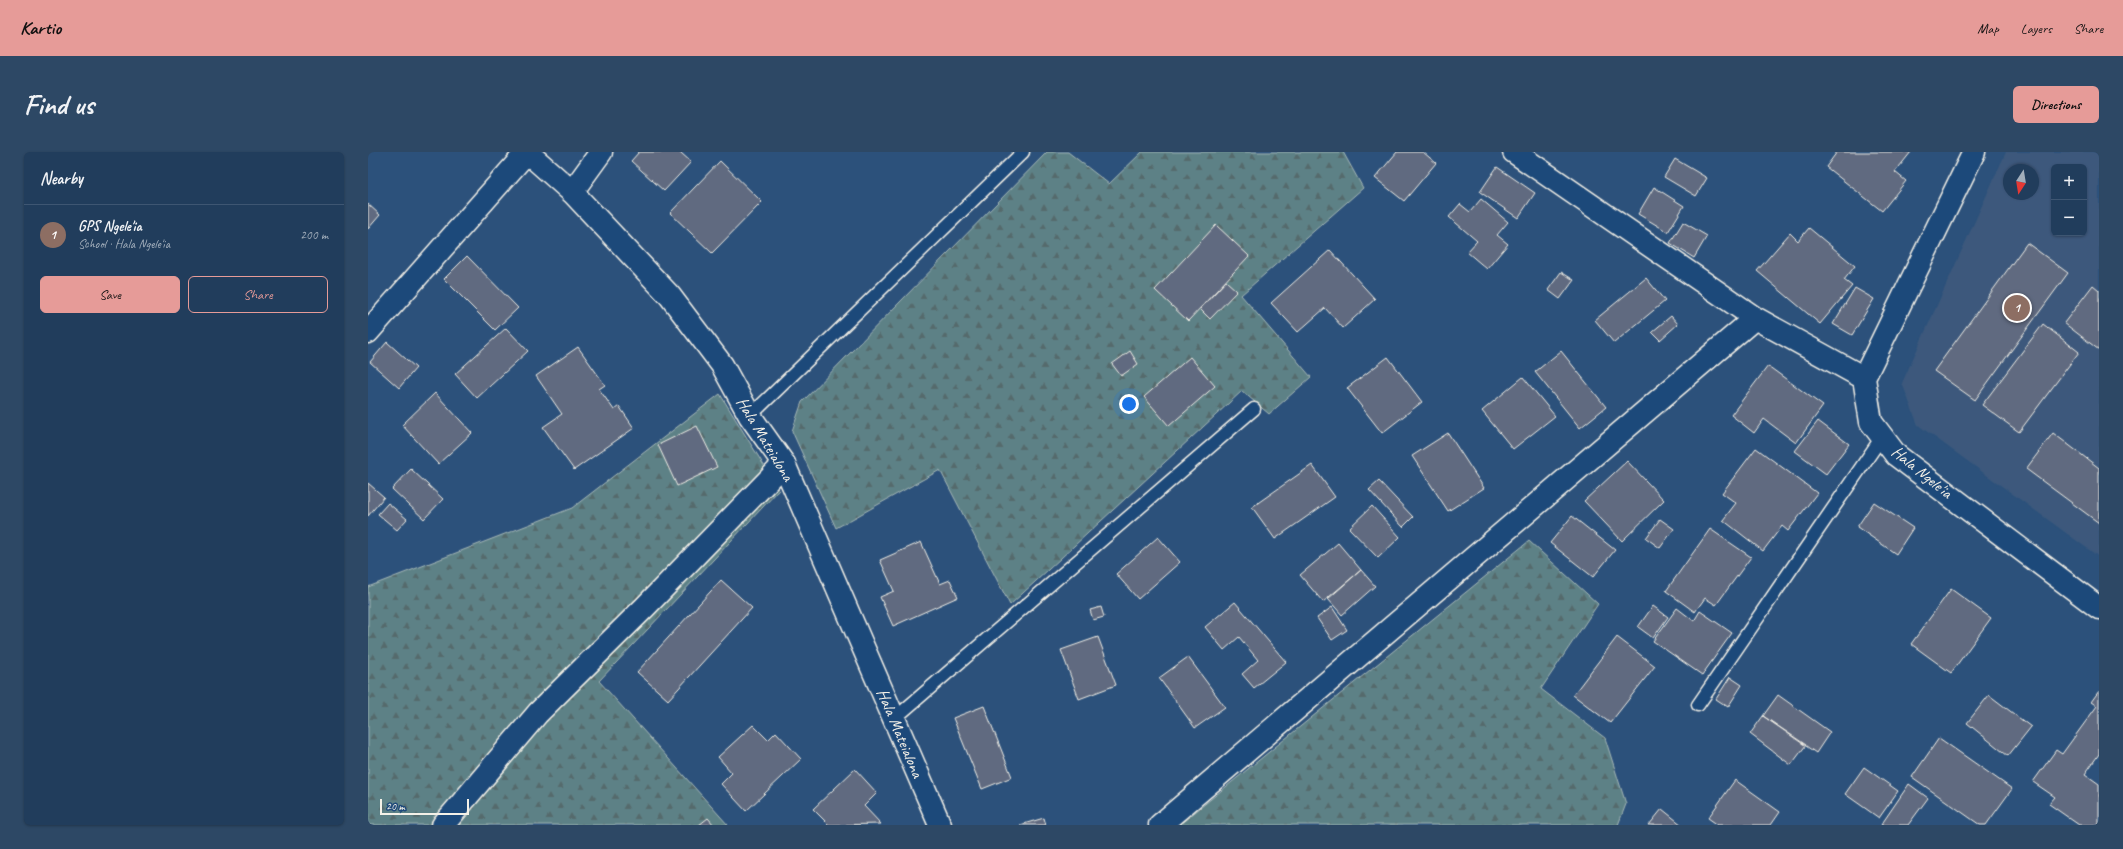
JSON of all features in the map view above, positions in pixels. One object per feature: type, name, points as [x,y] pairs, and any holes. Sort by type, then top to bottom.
[{"type":"street","points":[[368,332],[527,152]]},
{"type":"street","name":"Hala Mateialona","points":[[527,152],[572,192],[670,296],[722,365],[750,416],[784,464],[894,719],[935,823]]},
{"type":"street","points":[[572,192],[601,152]]},
{"type":"street","points":[[1514,152],[1755,318],[1864,378],[1970,154]]},
{"type":"street","points":[[1160,825],[1755,318]]},
{"type":"street","name":"Hala Ngele'ia","points":[[1864,378],[1871,422],[1896,455],[2099,608]]},
{"type":"street","points":[[443,825],[538,712],[644,608],[784,464]]},
{"type":"lane","points":[[750,416],[1023,152]]},
{"type":"lane","points":[[894,719],[1254,409]]},
{"type":"lane","points":[[1698,705],[1882,436]]},
{"type":"shaded area","points":[[2006,152],[2099,152],[2099,557],[1918,425],[1902,383]]},
{"type":"green space","points":[[1047,152],[1068,152],[1109,184],[1142,152],[1343,152],[1363,188],[1241,295],[1311,377],[1269,414],[1242,391],[1010,605],[940,470],[836,528],[792,431],[802,402]]},
{"type":"green space","points":[[720,394],[779,490],[599,681],[728,825],[368,825],[368,587],[572,508]]},
{"type":"green space","points":[[1529,541],[1598,604],[1541,689],[1605,738],[1626,804],[1618,825],[1179,825]]},
{"type":"building","points":[[639,152],[680,152],[691,162],[664,191],[631,161]]},
{"type":"building","points":[[1397,152],[1423,152],[1436,163],[1404,201],[1375,178]]},
{"type":"building","points":[[1837,152],[1911,152],[1895,172],[1906,181],[1882,211],[1826,167]]},
{"type":"building","points":[[1675,159],[1707,178],[1696,196],[1664,177]]},
{"type":"building","points":[[720,161],[762,202],[712,253],[670,213]]},
{"type":"building","points":[[1497,167],[1535,193],[1518,218],[1480,192]]},
{"type":"building","points":[[1654,187],[1684,206],[1668,232],[1638,214]]},
{"type":"building","points":[[1481,199],[1508,222],[1497,235],[1508,244],[1487,269],[1467,252],[1477,241],[1449,217],[1460,204],[1470,212]]},
{"type":"building","points":[[368,204],[380,215],[368,229]]},
{"type":"building","points":[[1683,222],[1707,236],[1694,258],[1670,243]]},
{"type":"building","points":[[1216,225],[1249,256],[1188,321],[1155,290]]},
{"type":"building","points":[[1809,228],[1855,266],[1844,280],[1852,286],[1820,324],[1757,271],[1790,233],[1798,241]]},
{"type":"building","points":[[2027,243],[2068,273],[1975,400],[1934,371]]},
{"type":"building","points":[[1330,250],[1375,299],[1343,328],[1325,308],[1298,332],[1271,303]]},
{"type":"building","points":[[467,256],[518,308],[495,330],[444,279]]},
{"type":"building","points":[[1561,272],[1574,280],[1560,299],[1548,290]]},
{"type":"building","points":[[1646,278],[1665,301],[1614,343],[1595,320]]},
{"type":"building","points":[[1226,281],[1237,291],[1210,319],[1200,309]]},
{"type":"building","points":[[2093,285],[2099,290],[2099,350],[2064,323]]},
{"type":"building","points":[[1855,288],[1874,299],[1852,335],[1833,324]]},
{"type":"building","points":[[1671,316],[1678,324],[1660,340],[1652,332]]},
{"type":"building","points":[[2043,324],[2079,352],[2019,432],[1982,405]]},
{"type":"building","points":[[506,328],[528,351],[477,398],[455,374]]},
{"type":"building","points":[[387,342],[416,368],[399,388],[370,362]]},
{"type":"building","points":[[578,347],[605,385],[599,389],[614,410],[619,406],[634,428],[574,470],[543,427],[562,414],[536,376]]},
{"type":"building","points":[[1130,351],[1138,364],[1121,376],[1112,364]]},
{"type":"building","points":[[1561,351],[1606,407],[1580,428],[1535,372]]},
{"type":"building","points":[[1190,357],[1215,386],[1169,426],[1144,397]]},
{"type":"building","points":[[1388,357],[1422,402],[1382,433],[1347,388]]},
{"type":"building","points":[[1768,366],[1823,406],[1796,443],[1764,419],[1754,433],[1731,415]]},
{"type":"building","points":[[1523,377],[1555,416],[1513,449],[1482,411]]},
{"type":"building","points":[[435,393],[472,433],[438,464],[402,425]]},
{"type":"building","points":[[1818,421],[1849,444],[1826,474],[1795,451]]},
{"type":"building","points":[[697,426],[717,467],[677,486],[658,445]]},
{"type":"building","points":[[1448,433],[1484,488],[1448,511],[1412,456]]},
{"type":"building","points":[[2053,433],[2099,468],[2099,523],[2026,469]]},
{"type":"building","points":[[1756,448],[1817,493],[1788,531],[1782,526],[1763,551],[1723,520],[1736,503],[1722,493]]},
{"type":"building","points":[[1627,461],[1664,500],[1622,541],[1584,501]]},
{"type":"building","points":[[1312,465],[1335,497],[1275,539],[1252,507]]},
{"type":"building","points":[[411,469],[443,499],[424,519],[392,489]]},
{"type":"building","points":[[1379,481],[1413,517],[1403,527],[1369,490]]},
{"type":"building","points":[[368,483],[384,497],[368,516]]},
{"type":"building","points":[[1874,502],[1913,528],[1896,554],[1857,527]]},
{"type":"building","points":[[388,503],[407,519],[397,530],[378,514]]},
{"type":"building","points":[[1372,506],[1400,537],[1378,558],[1349,528]]},
{"type":"building","points":[[1572,516],[1615,550],[1593,577],[1550,543]]},
{"type":"building","points":[[1660,519],[1674,529],[1660,548],[1646,538]]},
{"type":"building","points":[[1710,529],[1751,557],[1716,605],[1705,598],[1695,612],[1666,591]]},
{"type":"building","points":[[1158,537],[1180,562],[1138,599],[1116,574]]},
{"type":"building","points":[[921,542],[940,584],[950,580],[958,597],[893,626],[880,597],[894,591],[880,560]]},
{"type":"building","points":[[1338,543],[1361,570],[1323,602],[1300,575]]},
{"type":"building","points":[[1361,570],[1375,586],[1342,615],[1328,599]]},
{"type":"building","points":[[721,580],[752,608],[668,700],[637,672]]},
{"type":"building","points":[[1951,589],[1991,618],[1951,673],[1911,644]]},
{"type":"building","points":[[1235,602],[1286,662],[1254,688],[1242,674],[1258,660],[1239,637],[1224,650],[1205,627]]},
{"type":"building","points":[[1653,606],[1668,617],[1653,638],[1638,627]]},
{"type":"building","points":[[1101,607],[1104,617],[1093,620],[1090,610]]},
{"type":"building","points":[[1332,607],[1347,630],[1332,640],[1317,618]]},
{"type":"building","points":[[1677,608],[1694,621],[1700,611],[1732,633],[1702,675],[1653,641]]},
{"type":"building","points":[[1098,637],[1116,685],[1079,699],[1061,650]]},
{"type":"building","points":[[1617,637],[1655,666],[1610,723],[1573,695]]},
{"type":"building","points":[[1188,657],[1225,707],[1195,728],[1159,678]]},
{"type":"building","points":[[1730,677],[1742,685],[1728,707],[1716,699]]},
{"type":"building","points":[[2099,691],[2099,754],[2085,774],[2099,784],[2099,825],[2079,825],[2049,804],[2055,797],[2033,782],[2056,750],[2062,754],[2097,706],[2091,702]]},
{"type":"building","points":[[1778,695],[1830,732],[1816,753],[1763,716]]},
{"type":"building","points":[[1989,695],[2031,727],[2008,756],[1967,723]]},
{"type":"building","points":[[984,706],[1012,777],[982,789],[953,718]]},
{"type":"building","points":[[1763,716],[1806,745],[1791,765],[1750,734]]},
{"type":"building","points":[[753,725],[768,740],[776,732],[801,759],[746,811],[721,784],[732,773],[718,757]]},
{"type":"building","points":[[1939,738],[2012,789],[1986,825],[1980,825],[1912,777]]},
{"type":"building","points":[[1864,767],[1898,791],[1879,818],[1845,794]]},
{"type":"building","points":[[855,769],[877,793],[864,806],[881,824],[829,825],[813,809]]},
{"type":"building","points":[[1735,780],[1780,812],[1771,825],[1718,825],[1708,818]]},
{"type":"building","points":[[1909,784],[1928,798],[1908,825],[1881,825]]},
{"type":"building","points":[[1662,809],[1682,825],[1649,825]]},
{"type":"building","points":[[708,818],[714,825],[699,825]]},
{"type":"building","points":[[1044,818],[1046,825],[1020,825]]},
{"type":"place","name":"GPS Ngele'ia","points":[[2017,308]]}]
